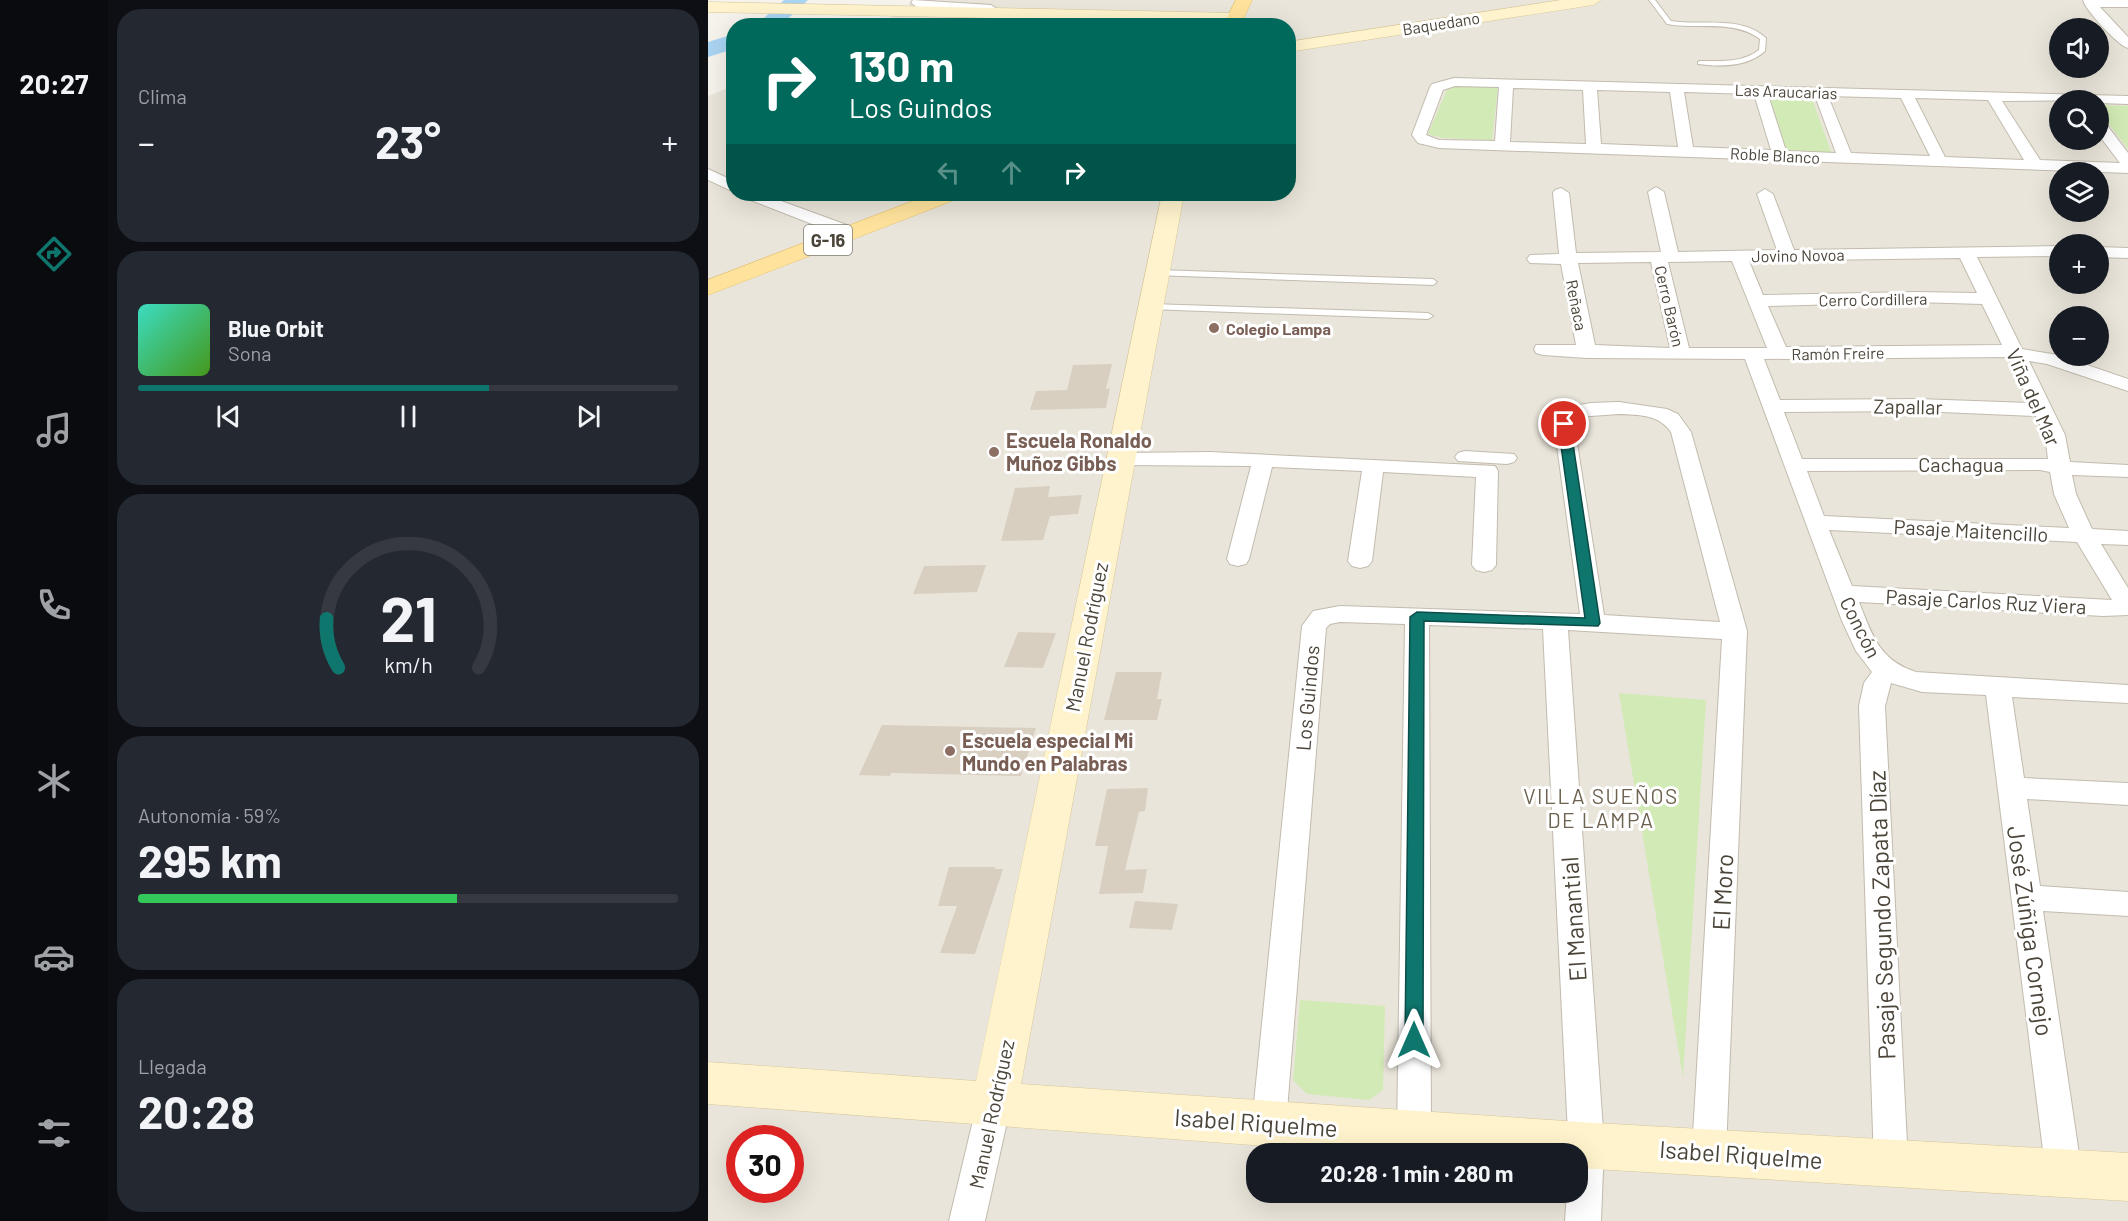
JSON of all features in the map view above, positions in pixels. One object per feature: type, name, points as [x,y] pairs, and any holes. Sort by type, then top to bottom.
[{"type":"main road","points":[[1235,18],[1244,0]]},
{"type":"main road","name":"Baquedano","points":[[1296,46],[1593,0]]},
{"type":"main road","points":[[708,7],[914,6],[1024,18]]},
{"type":"main road","name":"G-16","points":[[708,288],[931,201]]},
{"type":"main road","name":"Manuel Rodríguez","points":[[994,1104],[1172,201]]},
{"type":"main road","name":"Isabel Riquelme","points":[[708,1083],[1573,1143]]},
{"type":"main road","name":"Isabel Riquelme","points":[[1588,1144],[2128,1177]]},
{"type":"street","points":[[2089,2],[2128,3]]},
{"type":"street","points":[[2089,2],[2102,18]]},
{"type":"street","points":[[914,6],[917,3],[923,6],[982,4],[1024,18]]},
{"type":"street","points":[[2109,25],[2128,26]]},
{"type":"street","points":[[2109,26],[2128,44]]},
{"type":"street","name":"Las Araucarias","points":[[1423,140],[1419,133],[1437,87],[1444,83],[2049,99]]},
{"type":"street","points":[[1502,146],[1506,83]]},
{"type":"street","points":[[1590,85],[1594,148]]},
{"type":"street","points":[[1676,88],[1686,151]]},
{"type":"street","points":[[1761,90],[1780,154]]},
{"type":"street","points":[[1820,92],[1845,158]]},
{"type":"street","points":[[1906,94],[1940,162]]},
{"type":"street","points":[[1992,96],[2035,165]]},
{"type":"street","name":"Las Araucarias","points":[[2109,100],[2128,100]]},
{"type":"street","points":[[2109,138],[2128,163]]},
{"type":"street","name":"Roble Blanco","points":[[1423,140],[1439,144],[1780,154],[2128,168]]},
{"type":"street","points":[[708,174],[726,182]]},
{"type":"street","name":"Cerro Barón","points":[[1656,192],[1681,354]]},
{"type":"street","name":"Reñaca","points":[[1561,193],[1568,258],[1587,352]]},
{"type":"street","points":[[1765,194],[1787,255]]},
{"type":"street","points":[[767,201],[849,232]]},
{"type":"street","name":"Jovino Novoa","points":[[1536,259],[2049,251]]},
{"type":"street","name":"Viña del Mar","points":[[1966,252],[2055,435],[2064,492],[2128,607]]},
{"type":"street","points":[[2109,252],[2128,253]]},
{"type":"street","points":[[1738,256],[1779,354]]},
{"type":"street","name":"Cerro Cordillera","points":[[1757,301],[1915,297],[1989,299]]},
{"type":"street","name":"Ramón Freire","points":[[1543,350],[1681,354],[2015,352],[2051,359],[2128,385]]},
{"type":"street","name":"Concón","points":[[1753,354],[1815,522],[1844,593],[1868,649],[1887,670],[1922,683],[2128,694]]},
{"type":"street","name":"Zapallar","points":[[1772,406],[1918,405],[2043,410]]},
{"type":"street","name":"El Moro","points":[[1593,623],[1564,424],[1569,412],[1589,407],[1643,411],[1669,417],[1681,432],[1735,631],[1709,1152]]},
{"type":"street","points":[[1122,451],[1507,458]]},
{"type":"street","points":[[1122,451],[1263,461],[1487,471],[1484,565]]},
{"type":"street","points":[[1238,559],[1263,461]]},
{"type":"street","name":"Cachagua","points":[[1794,465],[2040,464],[2128,471]]},
{"type":"street","points":[[1360,561],[1373,466]]},
{"type":"street","name":"Pasaje Maitencillo","points":[[1815,522],[2128,538]]},
{"type":"street","name":"Pasaje Carlos Ruz Viera","points":[[1844,593],[2103,608],[2128,607]]},
{"type":"street","name":"Los Guindos","points":[[1269,1123],[1314,626],[1322,617],[1340,614],[1593,623],[1735,631]]},
{"type":"street","points":[[1414,1132],[1417,617]]},
{"type":"street","name":"El Manantial","points":[[1555,622],[1587,1143]]},
{"type":"street","name":"Pasaje Segundo Zapata Díaz","points":[[1887,670],[1877,683],[1872,706],[1891,1164]]},
{"type":"street","name":"José Zúñiga Cornejo","points":[[1998,688],[2064,1174]]},
{"type":"street","points":[[2012,788],[2128,794]]},
{"type":"street","points":[[2027,898],[2128,904]]},
{"type":"street","name":"Manuel Rodríguez","points":[[967,1221],[994,1104]]},
{"type":"street","name":"El Manantial","points":[[1583,1221],[1584,1203]]},
{"type":"lane","points":[[1652,0],[1669,22],[1737,27],[1756,32],[1763,38],[1762,51],[1756,56],[1738,61],[1700,63]]},
{"type":"lane","points":[[1157,273],[1432,282]]},
{"type":"lane","points":[[1151,307],[1428,316]]},
{"type":"shaded area","points":[[913,0],[2128,0],[2128,1221],[708,1221],[708,96],[726,89],[726,201],[1296,201],[1296,18],[890,18],[908,7]]},
{"type":"green space","points":[[1458,86],[1498,87],[1492,140],[1443,138],[1428,134],[1447,90]]},
{"type":"green space","points":[[1769,94],[1811,96],[1832,154],[1786,150]]},
{"type":"green space","points":[[2109,105],[2128,106],[2128,149],[2109,125]]},
{"type":"green space","points":[[1619,693],[1706,700],[1683,1078]]},
{"type":"green space","points":[[1300,1000],[1385,1006],[1383,1090],[1369,1100],[1307,1094],[1293,1080]]},
{"type":"building","points":[[1112,364],[1106,389],[1110,388],[1106,408],[1030,410],[1036,391],[1067,390],[1073,365]]},
{"type":"building","points":[[1050,486],[1048,497],[1082,495],[1078,514],[1050,516],[1043,540],[1001,541],[1015,488]]},
{"type":"building","points":[[986,565],[977,592],[913,594],[924,566]]},
{"type":"building","points":[[1018,632],[1056,633],[1043,668],[1004,667]]},
{"type":"building","points":[[1116,672],[1162,672],[1157,699],[1162,699],[1157,720],[1104,720]]},
{"type":"building","name":"Escuela especial Mi Mundo en Palabras","points":[[882,725],[1036,728],[1021,776],[891,773],[890,776],[859,775]]},
{"type":"building","points":[[1148,788],[1145,811],[1139,812],[1125,870],[1147,869],[1143,893],[1099,894],[1108,846],[1095,846],[1107,789]]},
{"type":"building","points":[[949,867],[1003,869],[975,954],[940,953],[957,906],[938,906]]},
{"type":"building","points":[[1135,901],[1178,904],[1172,930],[1129,928]]},
{"type":"waterway","points":[[776,18],[797,0]]},
{"type":"waterway","points":[[708,50],[726,44]]},
{"type":"place","name":"Colegio Lampa","points":[[1214,328]]},
{"type":"place","name":"Escuela Ronaldo Muñoz Gibbs","points":[[994,452]]},
{"type":"place","name":"Escuela especial Mi Mundo en Palabras","points":[[950,751]]},
{"type":"district","name":"VILLA SUEÑOS DE LAMPA","points":[[1601,807]]},
{"type":"route","points":[[1414,1040],[1417,617],[1593,623],[1564,424]]}]
